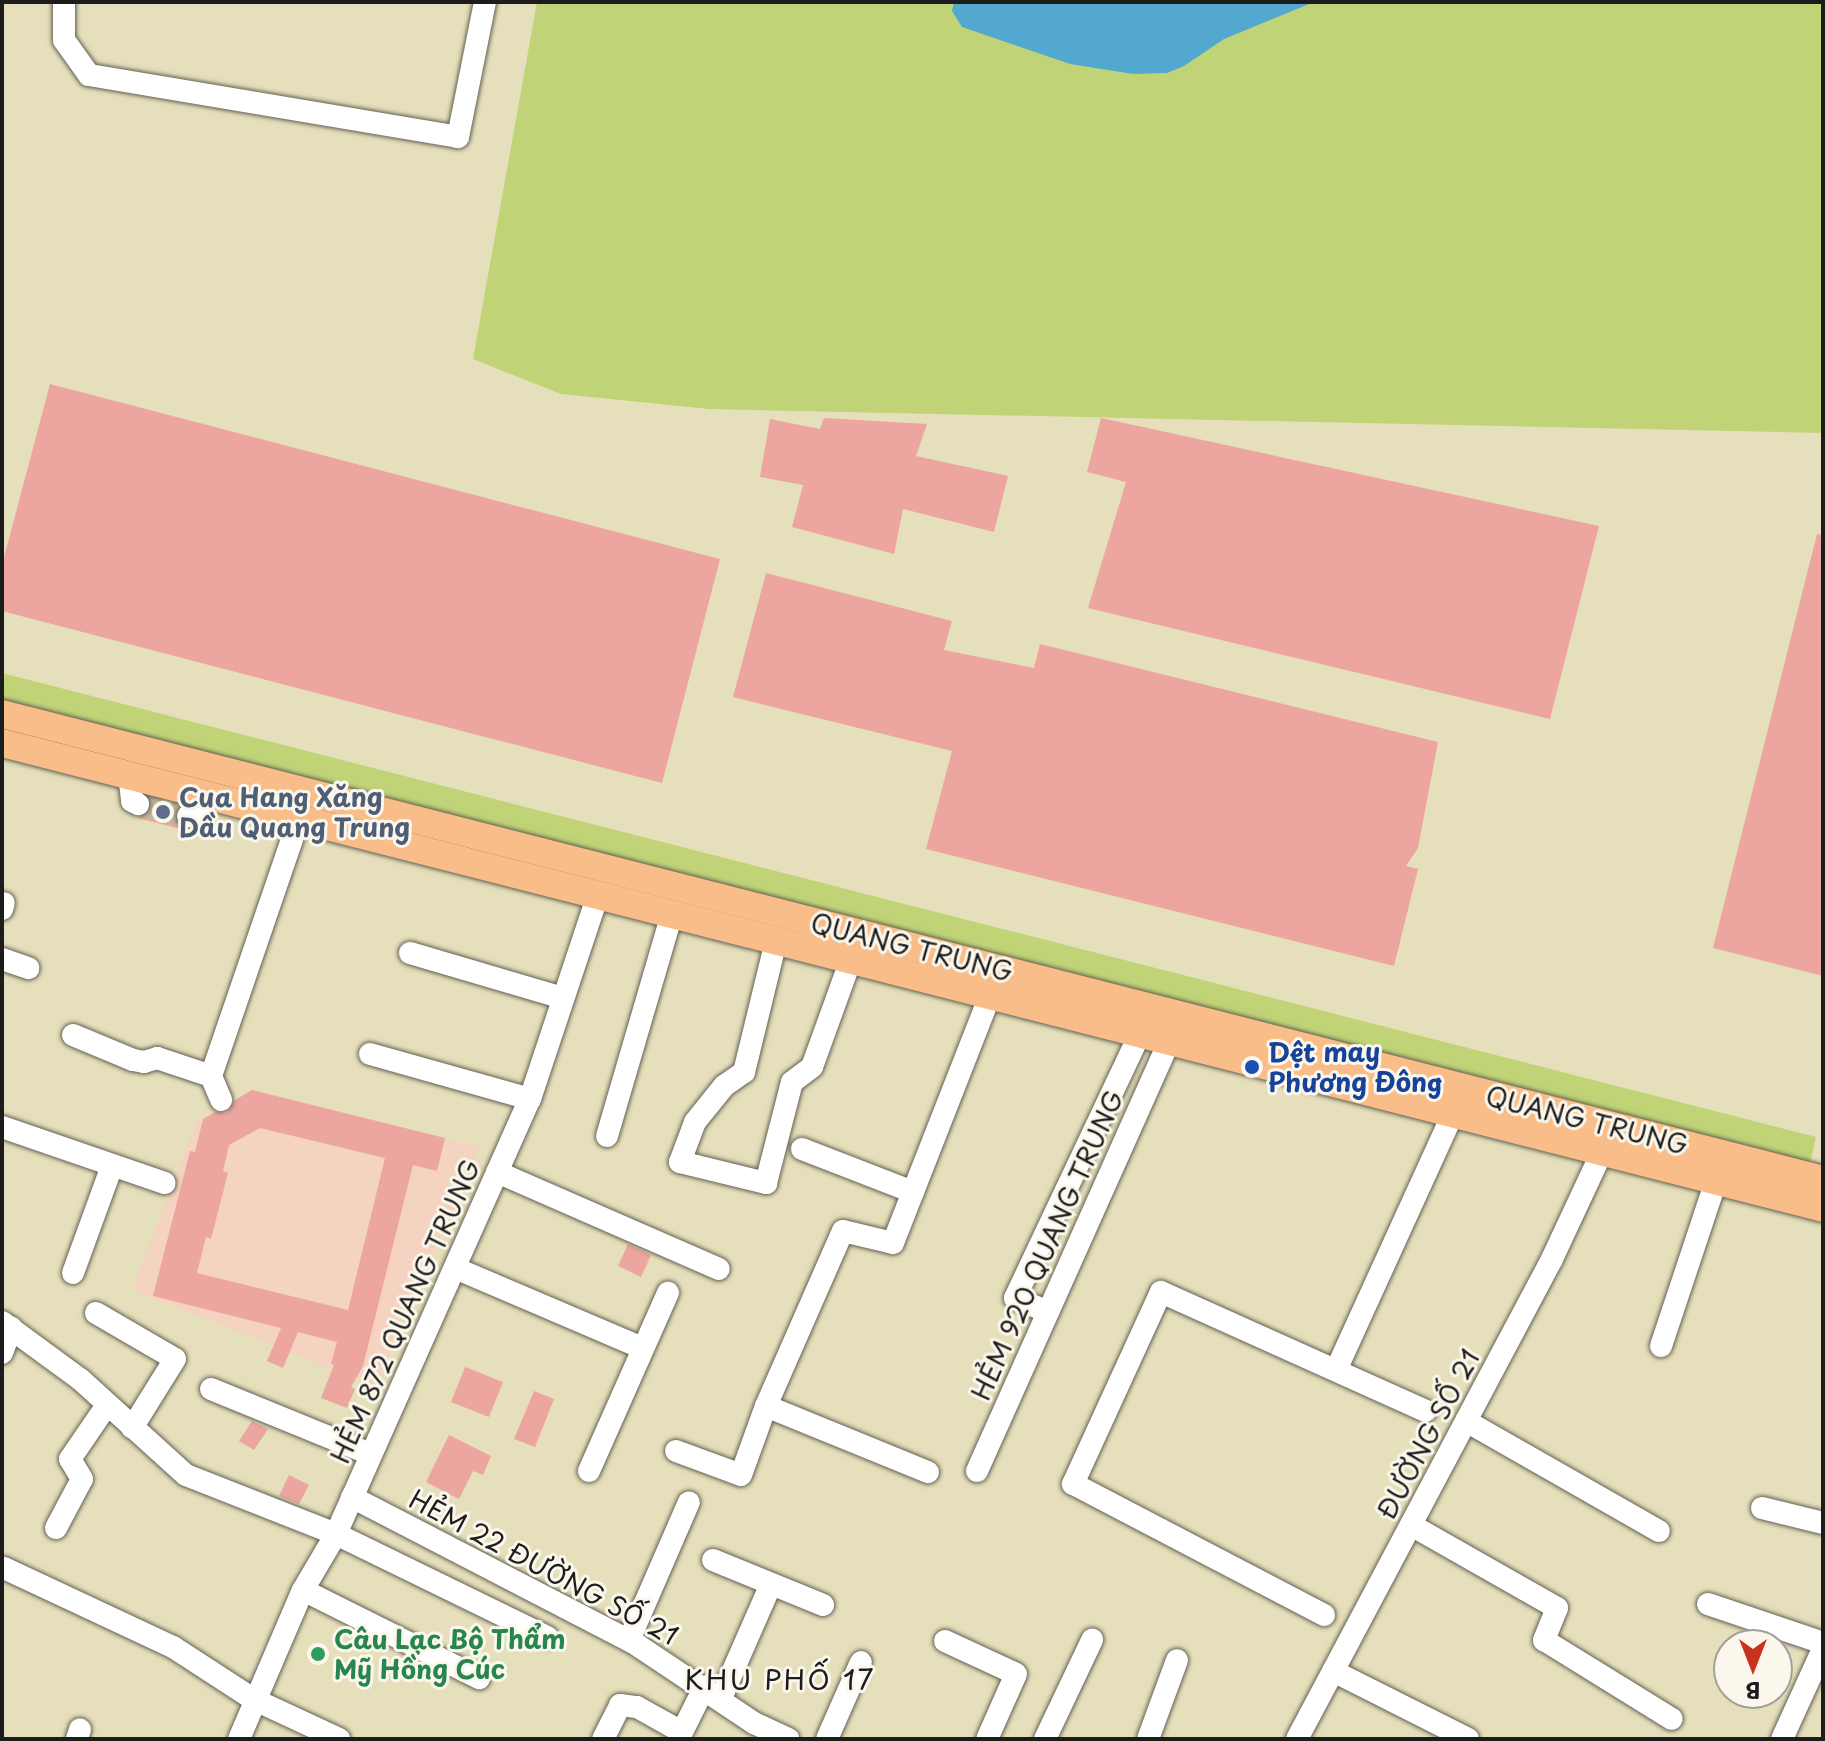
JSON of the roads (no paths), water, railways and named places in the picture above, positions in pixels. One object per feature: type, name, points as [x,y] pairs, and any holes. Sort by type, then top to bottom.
[{"type":"main road","name":"QUANG TRUNG","points":[[2,714],[1608,1139],[1716,1181],[1823,1208]]},
{"type":"main road","name":"QUANG TRUNG","points":[[2,743],[1453,1113],[1823,1180]]},
{"type":"street","points":[[64,2],[64,40],[89,75],[458,137],[485,2]]},
{"type":"street","points":[[129,775],[132,801],[138,804]]},
{"type":"street","points":[[188,816],[202,810],[210,796]]},
{"type":"street","points":[[221,1100],[211,1076],[299,819]]},
{"type":"street","name":"HẺM 872 QUANG TRUNG","points":[[239,1739],[253,1699],[303,1590],[336,1534],[530,1099],[598,895]]},
{"type":"street","points":[[607,1136],[672,914]]},
{"type":"street","points":[[776,941],[744,1072],[724,1086],[695,1122],[680,1162],[766,1183],[792,1082],[812,1067],[851,959]]},
{"type":"street","points":[[410,953],[563,998]]},
{"type":"street","points":[[2,959],[28,968]]},
{"type":"street","points":[[676,1451],[741,1475],[766,1406],[843,1231],[893,1243],[990,995]]},
{"type":"street","points":[[1048,1312],[1015,1298],[1140,1034]]},
{"type":"street","points":[[73,1035],[133,1060],[144,1062],[157,1058],[211,1076]]},
{"type":"street","name":"HẺM 920 QUANG TRUNG","points":[[977,1471],[1169,1041]]},
{"type":"street","points":[[370,1054],[530,1099]]},
{"type":"street","points":[[1337,1368],[1453,1113]]},
{"type":"street","points":[[2,1127],[165,1183]]},
{"type":"street","name":"ĐƯỜNG SỐ 21","points":[[1297,1739],[1552,1259],[1608,1139]]},
{"type":"street","points":[[802,1149],[913,1192]]},
{"type":"street","points":[[73,1273],[112,1166]]},
{"type":"street","points":[[497,1172],[719,1269]]},
{"type":"street","points":[[1661,1346],[1716,1181]]},
{"type":"street","points":[[455,1268],[643,1348]]},
{"type":"street","points":[[1324,1615],[1073,1484],[1161,1292],[1337,1368],[1426,1411]]},
{"type":"street","points":[[589,1471],[668,1293]]},
{"type":"street","points":[[96,1313],[175,1359],[132,1428]]},
{"type":"street","points":[[2,1353],[6,1325],[80,1379],[186,1475],[336,1534],[547,1637]]},
{"type":"street","points":[[211,1389],[370,1454]]},
{"type":"street","points":[[56,1528],[82,1479],[70,1459],[107,1405]]},
{"type":"street","points":[[766,1406],[928,1472]]},
{"type":"street","points":[[1466,1421],[1659,1531]]},
{"type":"street","name":"HẺM 22 ĐƯỜNG SỐ 21","points":[[352,1497],[629,1640],[713,1692],[754,1723],[789,1739]]},
{"type":"street","points":[[629,1640],[689,1502]]},
{"type":"street","points":[[1762,1508],[1823,1523]]},
{"type":"street","points":[[1411,1525],[1557,1608],[1544,1640],[1672,1719]]},
{"type":"street","points":[[713,1560],[823,1605]]},
{"type":"street","points":[[4,1568],[173,1647],[253,1699],[339,1739]]},
{"type":"street","points":[[603,1739],[620,1705],[637,1707],[682,1732],[713,1692],[771,1584]]},
{"type":"street","points":[[303,1590],[479,1678]]},
{"type":"street","points":[[1708,1604],[1823,1643]]},
{"type":"street","points":[[1045,1739],[1092,1640]]},
{"type":"street","points":[[945,1641],[1016,1674],[987,1739]]},
{"type":"street","points":[[1782,1739],[1823,1649]]},
{"type":"street","points":[[1148,1739],[1177,1660]]},
{"type":"street","points":[[827,1739],[861,1662]]},
{"type":"street","points":[[1333,1671],[1468,1739]]},
{"type":"water","points":[[954,2],[1314,2],[1224,39],[1184,66],[1167,73],[1133,74],[1070,64],[962,27],[952,11]]},
{"type":"tunnel","points":[[138,804],[188,816]]},
{"type":"place","name":"Cua Hang Xăng Dầu Quang Trung","points":[[163,812]]},
{"type":"place","name":"Dệt may Phương Đông","points":[[1252,1067]]},
{"type":"place","name":"Câu Lạc Bộ Thẩm Mỹ Hồng Cúc","points":[[318,1654]]},
{"type":"district","name":"KHU PHỐ 17","points":[[780,1679]]}]
